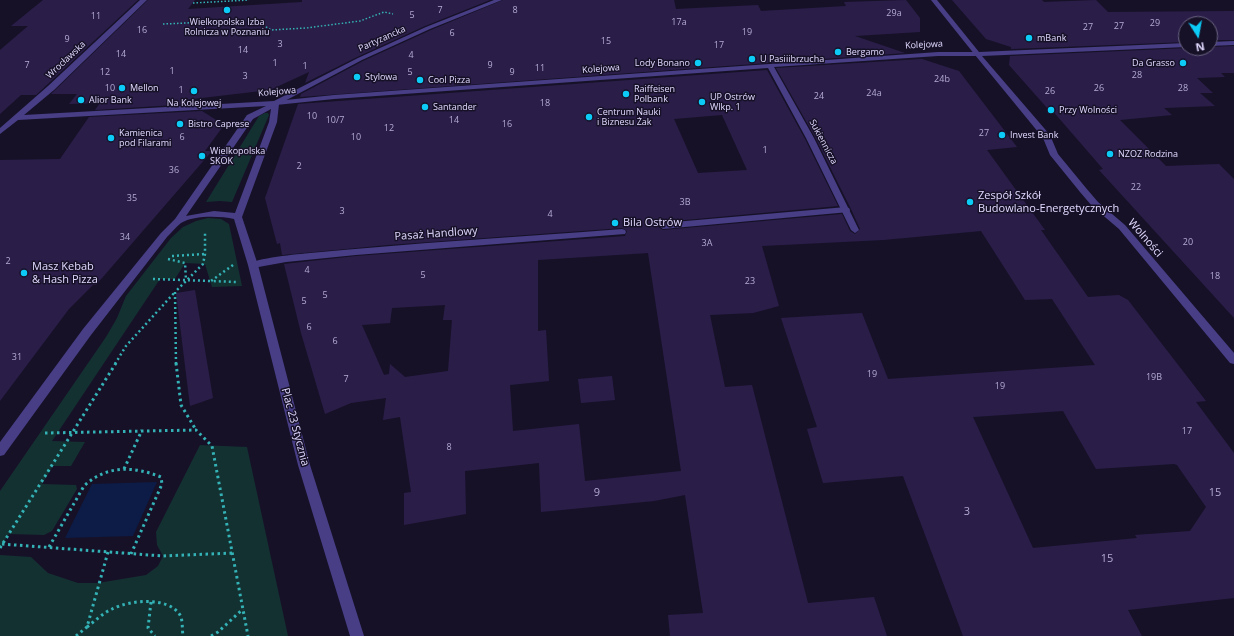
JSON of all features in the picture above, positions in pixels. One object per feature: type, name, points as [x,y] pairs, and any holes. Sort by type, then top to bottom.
[{"type":"street","name":"Wrocławska","points":[[0,132],[144,0]]},
{"type":"street","name":"Partyzancka","points":[[276,103],[360,59],[435,25],[500,0]]},
{"type":"street","name":"Wolności","points":[[934,0],[1047,137],[1054,155],[1095,204],[1122,227],[1234,360]]},
{"type":"street","points":[[1218,44],[1234,44]]},
{"type":"street","name":"Kolejowa","points":[[17,118],[276,103],[334,97],[938,54],[977,54],[1178,45]]},
{"type":"street","name":"Sukiennicza","points":[[770,66],[810,138],[855,230]]},
{"type":"street","points":[[178,221],[204,213],[221,213],[238,217],[273,122],[276,103]]},
{"type":"street","points":[[0,451],[87,332],[164,235],[178,221],[250,117],[276,103]]},
{"type":"street","points":[[663,226],[846,210]]},
{"type":"street","name":"Plac 23 Stycznia","points":[[238,217],[304,465],[357,636]]},
{"type":"street","name":"Pasaż Handlowy","points":[[252,265],[286,259],[356,252],[622,232]]},
{"type":"path","points":[[193,3],[249,0]]},
{"type":"path","points":[[163,24],[256,20],[271,30],[306,28],[360,21],[384,12],[393,14]]},
{"type":"path","points":[[1,546],[74,433],[126,346],[202,264],[205,254],[205,233]]},
{"type":"path","points":[[186,280],[185,264],[167,257],[205,254]]},
{"type":"path","points":[[211,281],[233,264]]},
{"type":"path","points":[[149,279],[236,282]]},
{"type":"path","points":[[175,292],[175,351],[181,405],[196,430],[212,446],[248,636]]},
{"type":"path","points":[[124,469],[142,430]]},
{"type":"path","points":[[45,433],[196,430]]},
{"type":"path","points":[[50,547],[84,486],[90,479],[104,471],[124,469],[151,472],[161,477],[162,484],[131,554]]},
{"type":"path","points":[[1,546],[50,547],[163,556],[233,553]]},
{"type":"path","points":[[86,627],[108,552]]},
{"type":"path","points":[[76,636],[86,627],[112,609],[137,601],[171,605],[181,616],[183,636]]},
{"type":"path","points":[[151,602],[148,628],[155,636]]},
{"type":"path","points":[[211,636],[218,632],[243,609]]},
{"type":"green space","points":[[268,113],[269,115],[232,202],[206,202],[259,116]]},
{"type":"green space","points":[[208,218],[221,219],[229,224],[242,286],[212,287],[205,264],[185,263],[175,279],[160,279],[52,441],[85,442],[71,466],[53,466],[42,484],[76,485],[77,489],[52,531],[44,535],[9,534],[0,548],[0,491],[106,337],[117,318],[126,296],[171,238],[183,227],[196,221]]},
{"type":"green space","points":[[200,445],[247,447],[288,636],[0,636],[0,555],[31,557],[48,573],[78,583],[98,583],[146,575],[158,566],[163,556],[157,545],[156,532]]},
{"type":"water","points":[[157,482],[133,536],[65,538],[92,484]]},
{"type":"building","points":[[43,0],[138,0],[36,95],[21,95],[0,114],[0,50],[28,26],[11,26]]},
{"type":"building","points":[[148,0],[195,0],[188,9],[302,2],[302,0],[490,0],[425,26],[305,83],[309,72],[270,90],[184,100],[190,104],[95,110],[100,103],[69,104],[77,94],[51,94]]},
{"type":"building","points":[[503,0],[674,0],[676,9],[758,5],[761,11],[846,6],[844,2],[906,0],[920,18],[920,32],[855,36],[905,53],[300,97],[301,94],[363,61],[431,30]]},
{"type":"building","points":[[952,0],[1042,0],[1044,2],[1096,0],[1108,12],[1234,11],[1234,40],[1218,40],[1218,16],[1178,16],[1178,42],[1011,49],[1011,47],[986,39]]},
{"type":"building","points":[[1234,46],[1234,73],[1221,73],[1225,77],[1197,78],[1213,93],[1200,93],[1215,106],[1164,108],[1172,115],[1120,120],[1166,166],[1219,164],[1234,179],[1234,318],[1099,170],[1103,169],[1051,109],[1048,109],[1009,65],[1010,56],[1178,48],[1178,56],[1218,56],[1218,47]]},
{"type":"building","points":[[922,59],[959,71],[1017,147],[987,150],[1045,230],[1041,230],[1088,297],[1119,295],[1128,300],[1206,401],[1196,402],[1234,453],[1234,598],[1128,610],[1142,636],[963,636],[903,476],[823,483],[807,429],[817,427],[781,318],[862,313],[888,379],[1095,365],[1052,299],[1025,300],[981,231],[883,240],[762,246],[779,306],[753,313],[710,315],[725,387],[752,385],[808,603],[874,597],[887,636],[670,636],[668,615],[703,613],[685,495],[654,501],[541,512],[539,463],[465,471],[466,514],[404,525],[404,493],[411,492],[400,417],[383,420],[386,398],[351,403],[325,414],[301,333],[284,264],[356,256],[625,236],[627,231],[622,228],[388,245],[282,255],[280,243],[277,244],[265,198],[298,104],[767,70],[805,139],[838,206],[663,222],[658,225],[658,227],[663,230],[842,214],[850,231],[855,234],[860,229],[851,209],[815,137],[776,68]],"holes":[[[722,115],[747,170],[698,173],[674,119]],[[648,253],[681,471],[585,481],[579,424],[513,431],[510,385],[549,381],[546,330],[538,331],[538,260]],[[445,305],[443,320],[452,320],[448,371],[405,377],[390,364],[389,374],[384,375],[362,325],[390,323],[392,308]],[[1063,411],[1096,469],[1177,465],[1206,507],[1190,531],[1135,535],[1137,538],[1033,548],[973,417]]]},
{"type":"building","points":[[202,111],[224,125],[205,151],[212,151],[96,285],[93,285],[69,309],[0,401],[0,160],[60,159],[89,117]]},
{"type":"building","points":[[195,290],[213,398],[190,406],[176,293]]},
{"type":"building","points":[[612,376],[615,400],[581,403],[578,379]]},
{"type":"place","name":"Wielkopolska Izba Rolnicza w Poznaniu","points":[[227,10]]},
{"type":"place","name":"mBank","points":[[1029,38]]},
{"type":"place","name":"Bergamo","points":[[838,52]]},
{"type":"place","name":"U Pasiiibrzucha","points":[[752,59]]},
{"type":"place","name":"Lody Bonano","points":[[698,63]]},
{"type":"place","name":"Da Grasso","points":[[1183,63]]},
{"type":"place","name":"Stylowa","points":[[357,77]]},
{"type":"place","name":"Cool Pizza","points":[[420,80]]},
{"type":"place","name":"Mellon","points":[[122,88]]},
{"type":"place","name":"Na Kolejowej","points":[[194,91]]},
{"type":"place","name":"Raiffeisen Polbank","points":[[626,94]]},
{"type":"place","name":"Alior Bank","points":[[81,100]]},
{"type":"place","name":"UP Ostrów Wlkp. 1","points":[[702,102]]},
{"type":"place","name":"Santander","points":[[425,107]]},
{"type":"place","name":"Przy Wolności","points":[[1051,110]]},
{"type":"place","name":"Centrum Nauki i Biznesu Żak","points":[[589,117]]},
{"type":"place","name":"Bistro Caprese","points":[[180,124]]},
{"type":"place","name":"Invest Bank","points":[[1002,135]]},
{"type":"place","name":"Kamienica pod Filarami","points":[[111,138]]},
{"type":"place","name":"NZOZ Rodzina","points":[[1110,154]]},
{"type":"place","name":"Wielkopolska SKOK","points":[[202,156]]},
{"type":"place","name":"Zespół Szkół Budowlano-Energetycznych","points":[[970,202]]},
{"type":"place","name":"Bila Ostrów","points":[[615,223]]},
{"type":"place","name":"Masz Kebab & Hash Pizza","points":[[24,273]]}]
